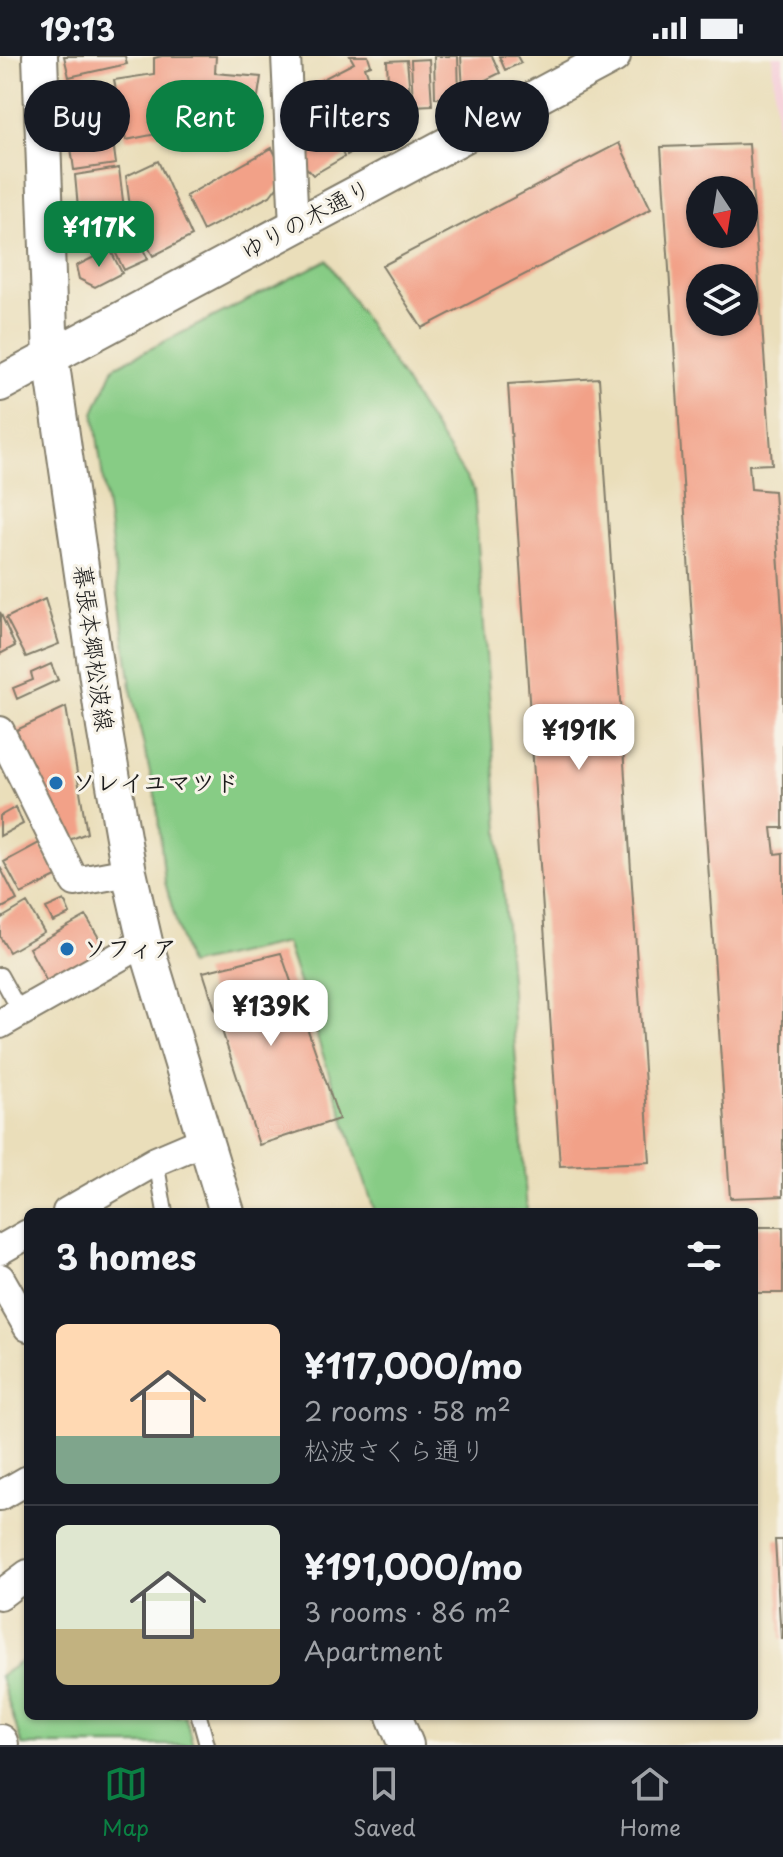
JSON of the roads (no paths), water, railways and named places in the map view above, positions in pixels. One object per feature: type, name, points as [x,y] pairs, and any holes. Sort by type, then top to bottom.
[{"type":"street","name":"幕張本郷松波線","points":[[40,56],[51,358],[104,727],[129,872],[145,942],[226,1208]]},
{"type":"street","points":[[286,56],[294,226]]},
{"type":"street","name":"ゆりの木通り","points":[[0,384],[613,56]]},
{"type":"street","points":[[0,731],[75,882],[129,872]]},
{"type":"street","points":[[11,1018],[145,942]]},
{"type":"street","points":[[74,1208],[156,1161],[203,1141]]},
{"type":"street","points":[[0,1250],[24,1236]]},
{"type":"street","points":[[0,1278],[15,1317]]},
{"type":"street","points":[[0,1496],[24,1482]]},
{"type":"street","points":[[0,1595],[24,1577]]},
{"type":"street","points":[[396,1720],[406,1745]]},
{"type":"lane","points":[[0,975],[11,1018]]},
{"type":"lane","points":[[156,1161],[164,1208]]},
{"type":"lane","points":[[200,1720],[207,1745]]},
{"type":"place","name":"ソレイユマツド","points":[[56,783]]},
{"type":"place","name":"ソフィア","points":[[67,949]]}]
